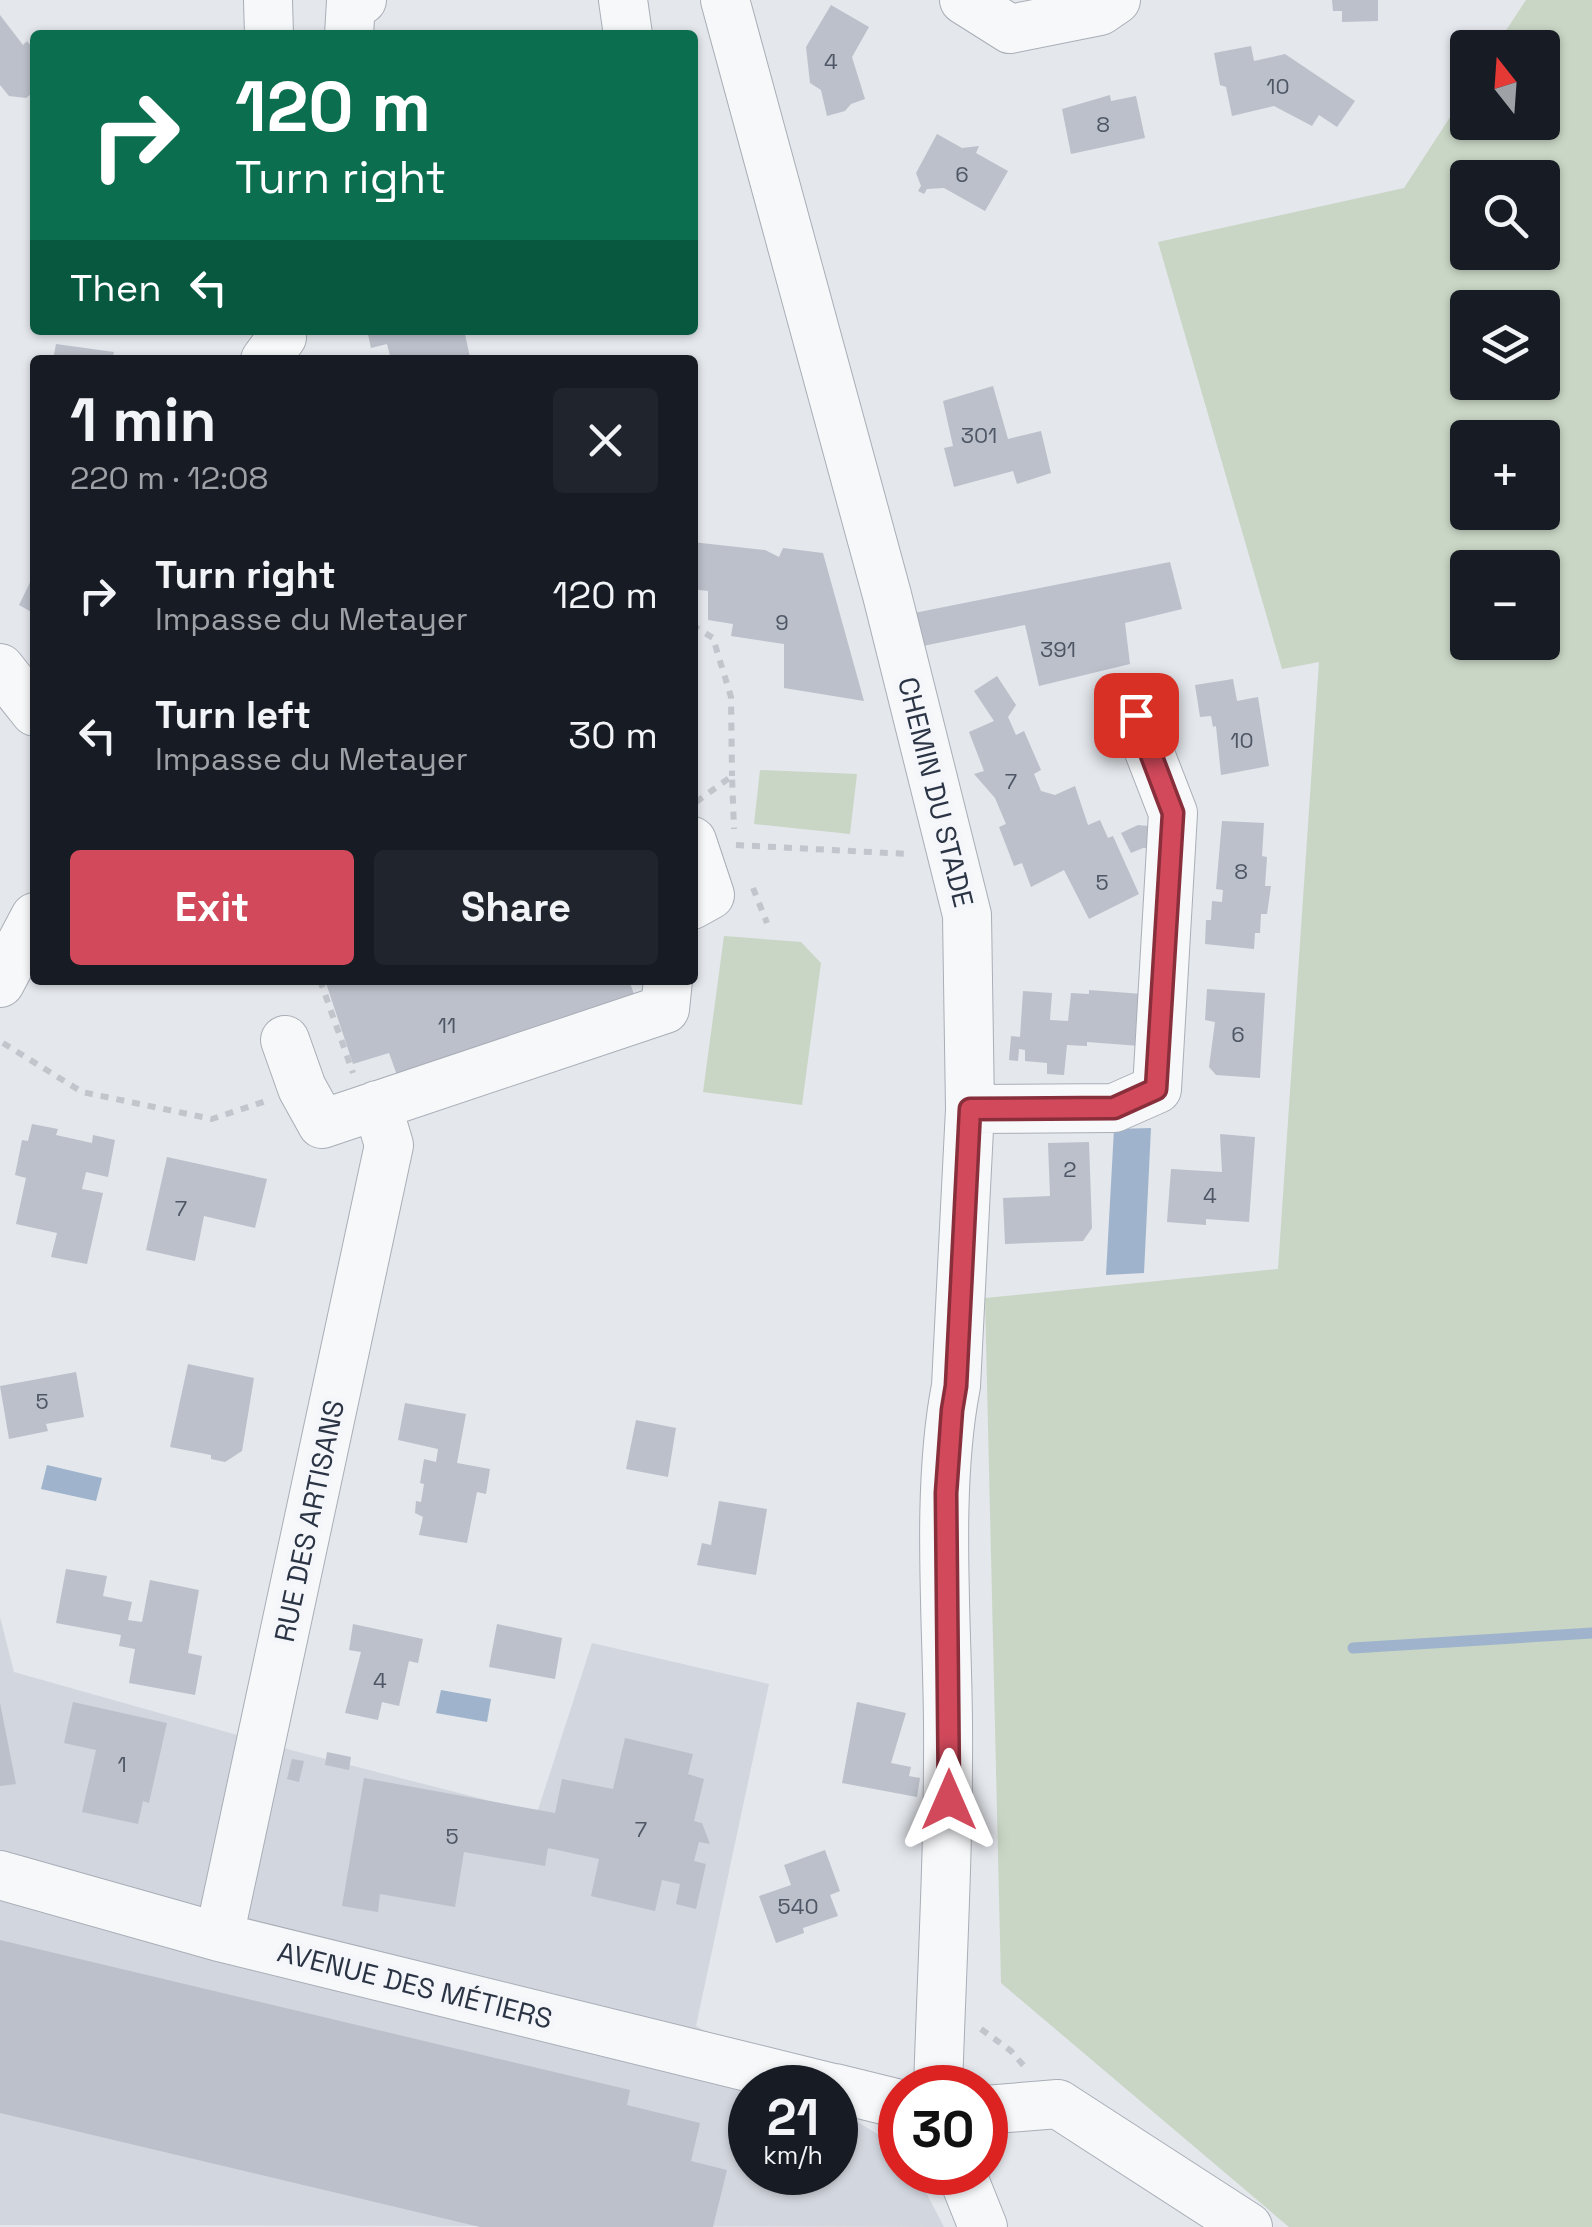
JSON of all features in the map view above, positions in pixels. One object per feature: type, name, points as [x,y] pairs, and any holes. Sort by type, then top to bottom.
[{"type":"street","points":[[268,0],[269,30]]},
{"type":"street","points":[[350,30],[350,1],[362,0]]},
{"type":"street","points":[[623,0],[627,30]]},
{"type":"street","name":"CHEMIN DU STADE","points":[[724,0],[887,595],[967,915],[970,1109],[956,1386],[946,1493],[949,1800],[939,2065]]},
{"type":"street","points":[[964,0],[1010,29],[1100,11],[1116,0]]},
{"type":"street","points":[[268,355],[280,335]]},
{"type":"street","points":[[0,668],[30,706]]},
{"type":"street","points":[[970,1109],[1114,1108],[1156,1089],[1173,813],[1136,715]]},
{"type":"street","points":[[698,901],[710,894],[714,843]]},
{"type":"street","points":[[0,983],[30,926]]},
{"type":"street","points":[[285,1040],[302,1088],[322,1124],[665,1009],[667,985]]},
{"type":"street","name":"RUE DES ARTISANS","points":[[220,1937],[389,1145],[377,1106]]},
{"type":"street","name":"AVENUE DES MÉTIERS","points":[[0,1875],[220,1937],[740,2065]]},
{"type":"street","points":[[1008,2108],[1058,2104],[1248,2227]]},
{"type":"street","points":[[971,2195],[984,2227]]},
{"type":"path","points":[[698,629],[713,638],[732,696],[732,776],[714,843]]},
{"type":"path","points":[[698,800],[732,776]]},
{"type":"path","points":[[714,843],[741,860]]},
{"type":"path","points":[[714,843],[910,854],[913,871]]},
{"type":"path","points":[[748,876],[767,922]]},
{"type":"path","points":[[3,1043],[82,1092],[212,1119],[354,1073],[322,985]]},
{"type":"path","points":[[940,2026],[984,2029],[1012,2052],[1058,2104]]},
{"type":"shaded area","points":[[0,1617],[14,1672],[291,1750],[537,1813],[592,1643],[769,1684],[696,2026],[762,2065],[728,2065],[728,2195],[858,2195],[858,2122],[878,2134],[878,2195],[927,2195],[944,2227],[0,2225]]},
{"type":"green space","points":[[1526,0],[1592,0],[1592,2227],[1289,2227],[1001,1983],[985,1298],[1278,1269],[1319,662],[1282,669],[1158,242],[1404,188],[1450,117],[1450,140],[1560,140],[1560,30],[1506,30]]},
{"type":"green space","points":[[760,770],[857,774],[850,834],[754,824]]},
{"type":"green space","points":[[724,936],[801,942],[821,963],[802,1105],[703,1092]]},
{"type":"water","points":[[1151,1128],[1144,1273],[1106,1275],[1114,1129]]},
{"type":"water","points":[[47,1465],[102,1478],[96,1501],[41,1489]]},
{"type":"water","points":[[441,1690],[491,1699],[487,1722],[436,1713]]},
{"type":"building","points":[[1332,0],[1378,0],[1378,21],[1342,22],[1342,11],[1333,11]]},
{"type":"building","points":[[831,5],[869,27],[852,57],[865,99],[827,116],[821,90],[810,83],[806,47]]},
{"type":"building","points":[[0,15],[23,45],[27,41],[30,45],[30,95],[9,96],[0,85]]},
{"type":"building","points":[[1251,46],[1254,61],[1285,54],[1355,101],[1337,127],[1319,115],[1312,126],[1274,106],[1232,116],[1226,87],[1220,85],[1214,53]]},
{"type":"building","points":[[1110,95],[1111,101],[1136,96],[1145,138],[1071,154],[1062,109]]},
{"type":"building","points":[[937,134],[962,148],[979,146],[976,153],[1008,171],[985,211],[944,188],[927,189],[924,194],[918,191],[921,186],[916,173]]},
{"type":"building","points":[[368,335],[465,335],[470,355],[390,355],[387,344],[371,348]]},
{"type":"building","points":[[56,344],[114,352],[113,355],[54,355]]},
{"type":"building","points":[[993,386],[1008,439],[1041,431],[1051,473],[1017,484],[1013,471],[954,487],[944,448],[953,446],[943,401]]},
{"type":"building","points":[[698,543],[765,550],[779,557],[783,548],[823,553],[864,701],[784,688],[784,644],[731,636],[733,624],[708,620],[708,591],[698,590]]},
{"type":"building","points":[[1170,562],[1182,609],[1125,623],[1130,664],[1039,686],[1025,625],[923,646],[914,613]]},
{"type":"building","points":[[30,582],[30,611],[19,605]]},
{"type":"building","points":[[997,676],[1016,705],[1008,717],[1016,735],[1024,731],[1041,770],[1034,774],[1041,791],[1055,795],[1075,786],[1088,825],[1100,820],[1108,838],[1113,836],[1139,894],[1089,919],[1064,870],[1031,887],[1022,863],[1014,866],[999,827],[1006,824],[995,798],[974,774],[984,771],[969,732],[994,721],[974,691]]},
{"type":"building","points":[[1233,679],[1237,701],[1258,697],[1269,766],[1221,775],[1216,726],[1213,727],[1211,716],[1200,717],[1195,685]]},
{"type":"building","points":[[1222,821],[1264,823],[1265,886],[1271,886],[1267,914],[1261,914],[1254,949],[1205,944],[1212,901],[1222,902],[1223,890],[1216,889]]},
{"type":"building","points":[[1138,825],[1157,827],[1156,848],[1131,853],[1121,833]]},
{"type":"building","points":[[327,985],[631,985],[635,997],[398,1078],[389,1053],[353,1064]]},
{"type":"building","points":[[1207,989],[1265,993],[1260,1078],[1216,1075],[1209,1067],[1215,1022],[1205,1020]]},
{"type":"building","points":[[1089,990],[1143,994],[1140,1046],[1087,1042],[1087,1046],[1067,1045],[1064,1075],[1047,1074],[1047,1063],[1025,1061],[1025,1050],[1019,1049],[1018,1061],[1009,1060],[1011,1036],[1020,1037],[1023,991],[1052,993],[1050,1020],[1068,1021],[1071,993],[1089,994]]},
{"type":"building","points":[[32,1124],[58,1129],[56,1135],[92,1143],[93,1135],[115,1140],[108,1177],[86,1172],[82,1189],[103,1193],[87,1264],[51,1257],[57,1233],[16,1224],[26,1178],[15,1175],[22,1140],[28,1141]]},
{"type":"building","points":[[1220,1134],[1255,1137],[1249,1222],[1167,1222],[1171,1169],[1222,1172]]},
{"type":"building","points":[[1089,1142],[1092,1228],[1083,1241],[1005,1244],[1003,1198],[1050,1196],[1048,1143]]},
{"type":"building","points":[[167,1157],[267,1179],[255,1228],[204,1216],[195,1261],[146,1250]]},
{"type":"building","points":[[188,1364],[254,1378],[242,1451],[225,1462],[211,1459],[211,1455],[170,1447]]},
{"type":"building","points":[[76,1372],[84,1417],[46,1424],[48,1431],[9,1439],[0,1386]]},
{"type":"building","points":[[405,1403],[466,1414],[457,1463],[490,1469],[486,1494],[477,1492],[467,1543],[419,1535],[423,1517],[415,1513],[424,1484],[420,1483],[424,1459],[436,1462],[438,1449],[398,1440]]},
{"type":"building","points":[[636,1420],[676,1428],[668,1477],[626,1469]]},
{"type":"building","points":[[719,1501],[767,1509],[756,1575],[697,1565],[702,1543],[711,1545]]},
{"type":"building","points":[[66,1569],[107,1576],[103,1596],[132,1602],[128,1620],[142,1622],[150,1580],[199,1590],[188,1653],[202,1656],[195,1695],[129,1683],[135,1649],[119,1646],[121,1635],[56,1623]]},
{"type":"building","points":[[353,1624],[423,1639],[418,1663],[409,1661],[399,1706],[382,1702],[378,1720],[345,1713],[361,1652],[349,1650]]},
{"type":"building","points":[[497,1624],[562,1638],[555,1679],[489,1667]]},
{"type":"building","points":[[73,1702],[167,1723],[149,1803],[143,1801],[138,1824],[82,1812],[96,1750],[64,1743]]},
{"type":"building","points":[[857,1702],[906,1713],[891,1763],[911,1767],[909,1776],[920,1778],[917,1797],[842,1783]]},
{"type":"building","points":[[0,1703],[16,1784],[0,1786]]},
{"type":"building","points":[[625,1738],[693,1754],[688,1774],[704,1779],[694,1821],[702,1823],[710,1844],[699,1842],[694,1861],[706,1864],[696,1909],[676,1904],[680,1884],[662,1880],[655,1911],[591,1896],[599,1859],[548,1848],[545,1866],[464,1852],[455,1907],[380,1894],[378,1912],[342,1906],[364,1778],[555,1813],[562,1779],[613,1789]]},
{"type":"building","points":[[327,1752],[351,1757],[349,1770],[325,1765]]},
{"type":"building","points":[[292,1759],[304,1761],[299,1782],[287,1779]]},
{"type":"building","points":[[825,1850],[840,1891],[830,1895],[838,1916],[776,1943],[759,1896],[791,1885],[784,1865]]},
{"type":"building","points":[[0,1940],[630,2090],[627,2105],[700,2123],[691,2161],[727,2170],[713,2227],[480,2227],[0,2113]]},
{"type":"waterway","points":[[1353,1648],[1592,1633]]},
{"type":"route","points":[[949,1800],[946,1493],[956,1386],[970,1109],[1114,1108],[1156,1089],[1173,813],[1136,715]]}]
